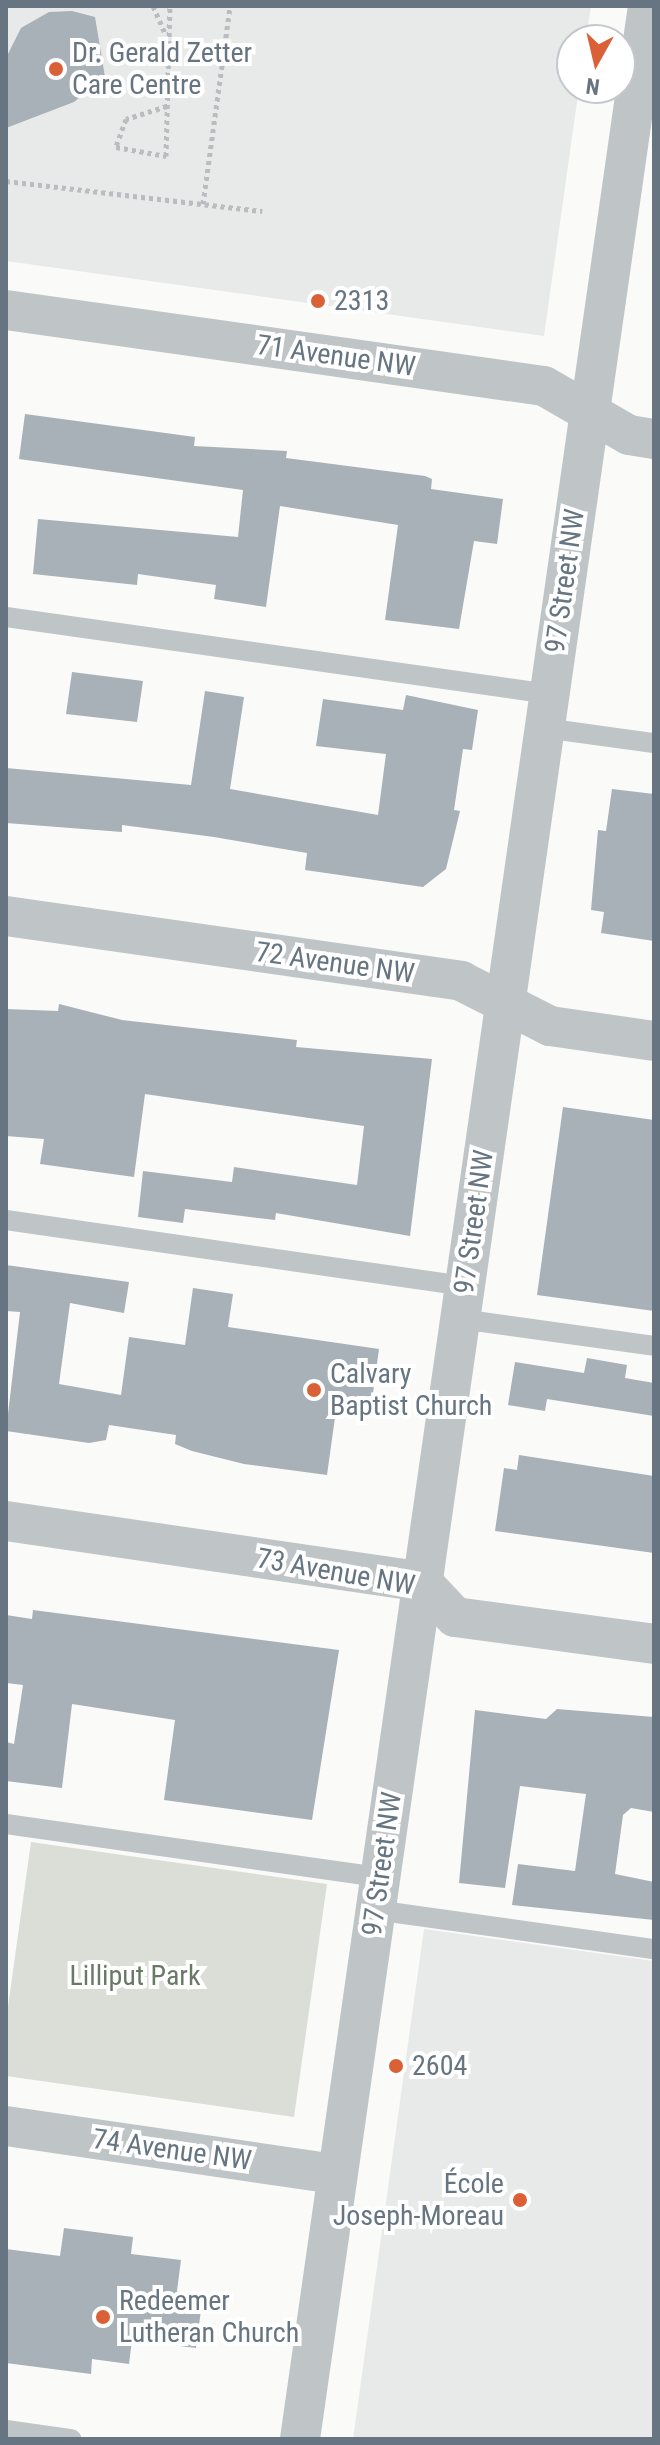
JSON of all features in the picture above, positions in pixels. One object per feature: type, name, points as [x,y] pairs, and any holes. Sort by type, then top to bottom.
[{"type":"street","name":"97 Street NW","points":[[300,2439],[589,412],[642,136],[648,6]]},
{"type":"street","name":"71 Avenue NW","points":[[6,310],[544,386],[629,435],[654,439]]},
{"type":"street","name":"72 Avenue NW","points":[[6,916],[461,981],[550,1026],[654,1041]]},
{"type":"street","name":"73 Avenue NW","points":[[6,1521],[422,1582],[455,1617],[654,1644]]},
{"type":"street","name":"74 Avenue NW","points":[[6,2126],[337,2174]]},
{"type":"lane","points":[[6,617],[547,711],[654,743]]},
{"type":"lane","points":[[6,1220],[463,1302],[654,1346]]},
{"type":"lane","points":[[6,1824],[654,1949]]},
{"type":"lane","points":[[6,2430],[71,2439]]},
{"type":"path","points":[[153,6],[165,34]]},
{"type":"path","points":[[167,106],[126,119],[116,147],[166,156],[167,106],[165,34],[170,6]]},
{"type":"path","points":[[203,204],[230,6]]},
{"type":"path","points":[[6,181],[262,211]]},
{"type":"shaded area","points":[[6,6],[591,6],[588,24],[556,24],[556,104],[577,104],[544,336],[6,261]]},
{"type":"shaded area","name":"École Joseph-Moreau","points":[[424,1929],[654,1961],[654,2439],[353,2439]]},
{"type":"green space","name":"Lilliput Park","points":[[31,1842],[327,1884],[294,2117],[6,2076],[6,2021]]},
{"type":"building","name":"Dr. Gerald Zetter Care Centre","points":[[72,11],[95,17],[105,77],[74,102],[6,128],[6,58],[21,28],[49,12]]},
{"type":"building","points":[[25,414],[195,437],[194,446],[287,451],[286,458],[425,476],[432,479],[431,489],[503,499],[497,544],[474,541],[459,629],[385,620],[398,525],[280,506],[266,607],[214,599],[216,585],[138,574],[137,585],[33,574],[38,519],[238,537],[243,490],[19,459]]},
{"type":"building","points":[[72,672],[143,681],[137,722],[66,714]]},
{"type":"building","points":[[205,691],[244,697],[230,789],[378,815],[386,754],[316,746],[323,699],[403,710],[406,695],[478,710],[472,750],[463,749],[454,810],[460,811],[446,869],[423,887],[305,870],[307,853],[214,837],[122,825],[122,832],[6,823],[6,768],[191,785]]},
{"type":"building","points":[[612,789],[654,794],[654,941],[601,933],[604,912],[591,910],[598,830],[606,831]]},
{"type":"building","points":[[59,1004],[122,1020],[297,1040],[296,1047],[432,1059],[410,1236],[276,1213],[275,1220],[185,1209],[183,1223],[138,1217],[143,1171],[232,1182],[234,1167],[357,1185],[364,1126],[145,1094],[134,1177],[40,1164],[44,1139],[6,1136],[6,1009],[58,1011]]},
{"type":"building","points":[[563,1107],[654,1120],[654,1311],[537,1295]]},
{"type":"building","points":[[6,1265],[129,1282],[124,1313],[70,1303],[59,1384],[121,1395],[129,1337],[185,1345],[193,1288],[233,1294],[228,1327],[379,1349],[371,1408],[337,1403],[327,1475],[244,1464],[175,1444],[176,1435],[109,1425],[106,1440],[89,1443],[6,1431],[20,1312],[6,1311]]},
{"type":"building","points":[[587,1358],[627,1365],[625,1378],[654,1383],[654,1416],[547,1399],[545,1411],[508,1405],[515,1362],[584,1373]]},
{"type":"building","points":[[519,1455],[654,1476],[654,1553],[495,1531],[504,1468],[517,1470]]},
{"type":"building","points":[[33,1610],[339,1650],[312,1820],[164,1800],[175,1720],[72,1704],[62,1788],[6,1781],[6,1742],[14,1744],[23,1685],[6,1683],[6,1615],[32,1619]]},
{"type":"building","points":[[557,1709],[654,1717],[654,1812],[631,1808],[623,1815],[615,1874],[654,1882],[654,1920],[512,1905],[518,1864],[575,1871],[586,1794],[520,1786],[505,1888],[459,1883],[475,1710],[546,1719]]},
{"type":"building","name":"Redeemer Lutheran Church","points":[[64,2228],[133,2237],[131,2254],[181,2260],[177,2291],[203,2295],[196,2348],[132,2340],[129,2364],[92,2359],[91,2374],[6,2363],[6,2249],[60,2256]]},
{"type":"place","name":"Dr. Gerald Zetter Care Centre","points":[[56,69]]},
{"type":"place","name":"2313","points":[[318,301]]},
{"type":"place","name":"Calvary Baptist Church","points":[[314,1390]]},
{"type":"place","name":"2604","points":[[396,2066]]},
{"type":"place","name":"École Joseph-Moreau","points":[[520,2200]]},
{"type":"place","name":"Redeemer Lutheran Church","points":[[103,2317]]}]
